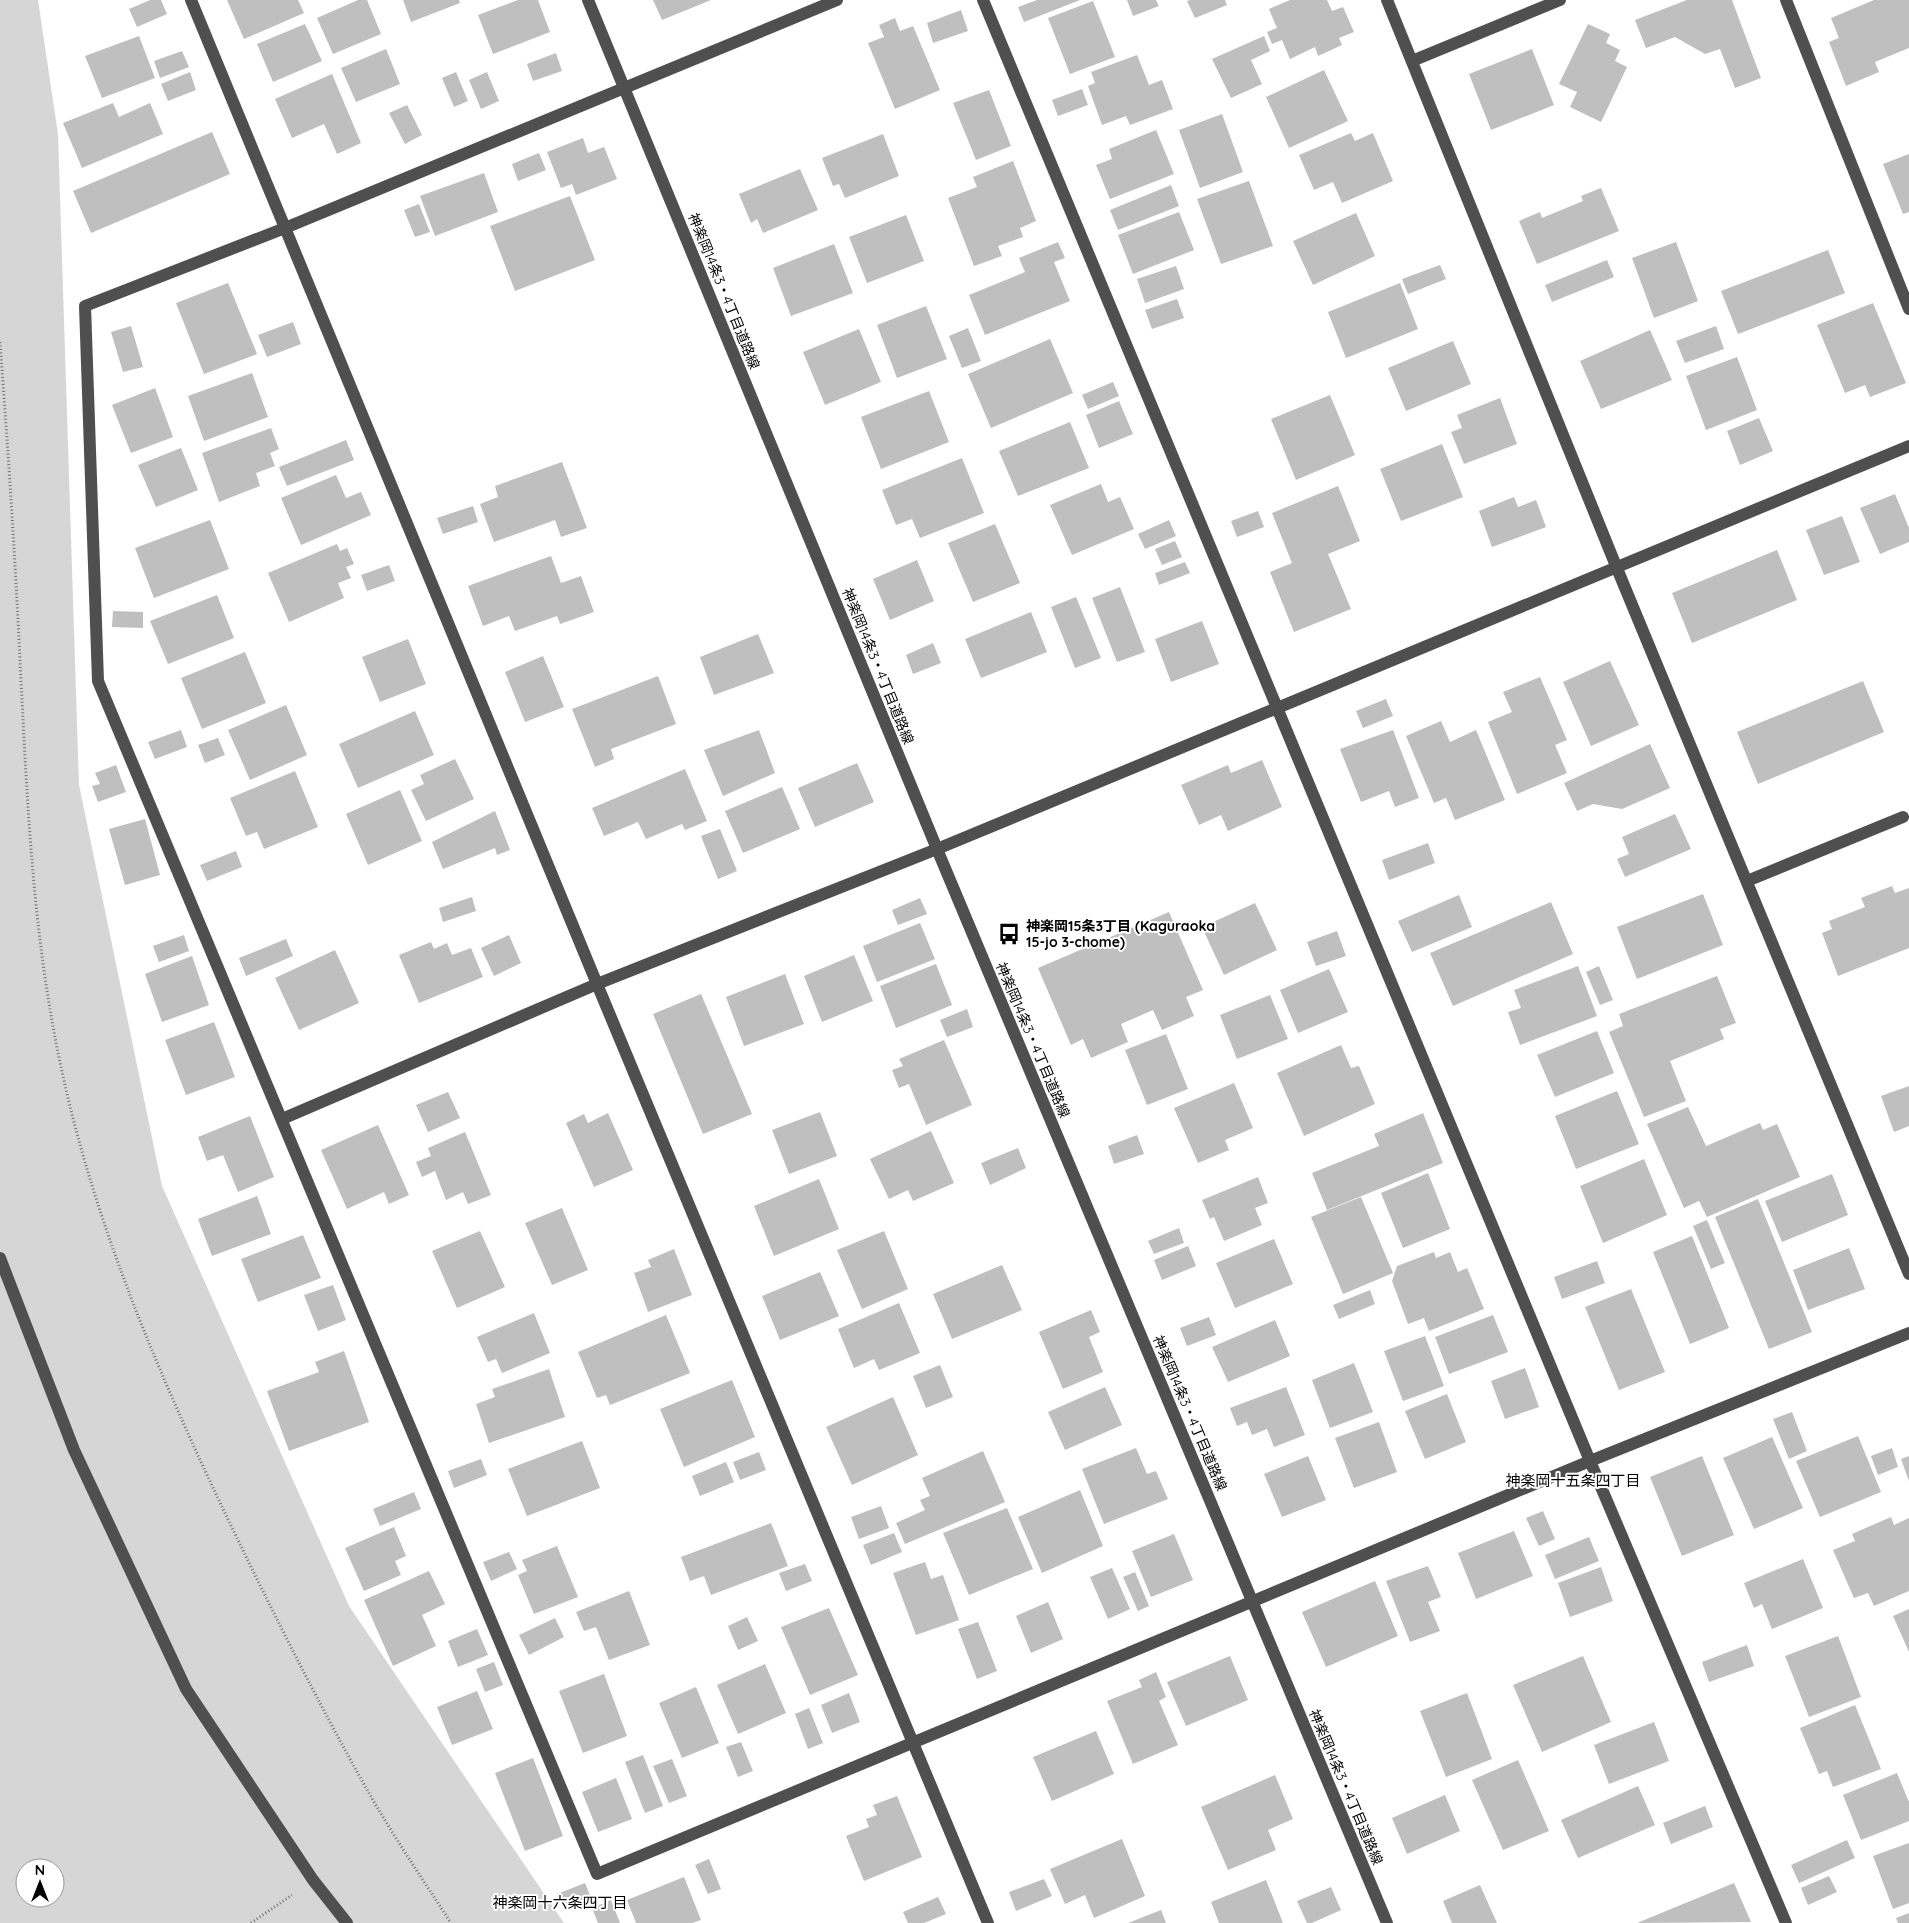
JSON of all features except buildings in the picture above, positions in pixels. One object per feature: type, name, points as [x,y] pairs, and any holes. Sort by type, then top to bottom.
[{"type":"street","points":[[191,0],[597,984],[988,1923]]},
{"type":"street","name":"神楽岡14条3・4丁目道路線","points":[[588,0],[937,849],[1387,1923]]},
{"type":"street","points":[[837,0],[285,228],[85,306],[98,681],[597,1874],[1590,1461],[1909,1333]]},
{"type":"street","points":[[983,0],[1590,1461],[1786,1923]]},
{"type":"street","points":[[1387,0],[1616,566],[1909,1274]]},
{"type":"street","points":[[1412,61],[1560,0]]},
{"type":"street","points":[[1786,0],[1909,309]]},
{"type":"street","points":[[282,1119],[597,984],[937,849],[1909,446]]},
{"type":"street","points":[[1747,881],[1904,817]]},
{"type":"street","points":[[0,1258],[78,1458],[186,1690],[313,1880],[347,1923]]},
{"type":"path","points":[[0,342],[14,541],[29,841],[44,971],[60,1062],[86,1166],[126,1285],[181,1420],[272,1611],[375,1804],[450,1923]]},
{"type":"path","points":[[251,1923],[313,1880]]},
{"type":"shaded area","points":[[0,0],[38,0],[58,134],[79,785],[162,1186],[349,1606],[564,1923],[0,1923]]},
{"type":"place","name":"神楽岡15条3丁目 (Kaguraoka 15-jo 3-chome)","points":[[1009,934]]},
{"type":"district","name":"神楽岡十五条四丁目","points":[[1573,1480]]},
{"type":"district","name":"神楽岡十六条四丁目","points":[[560,1902]]}]
